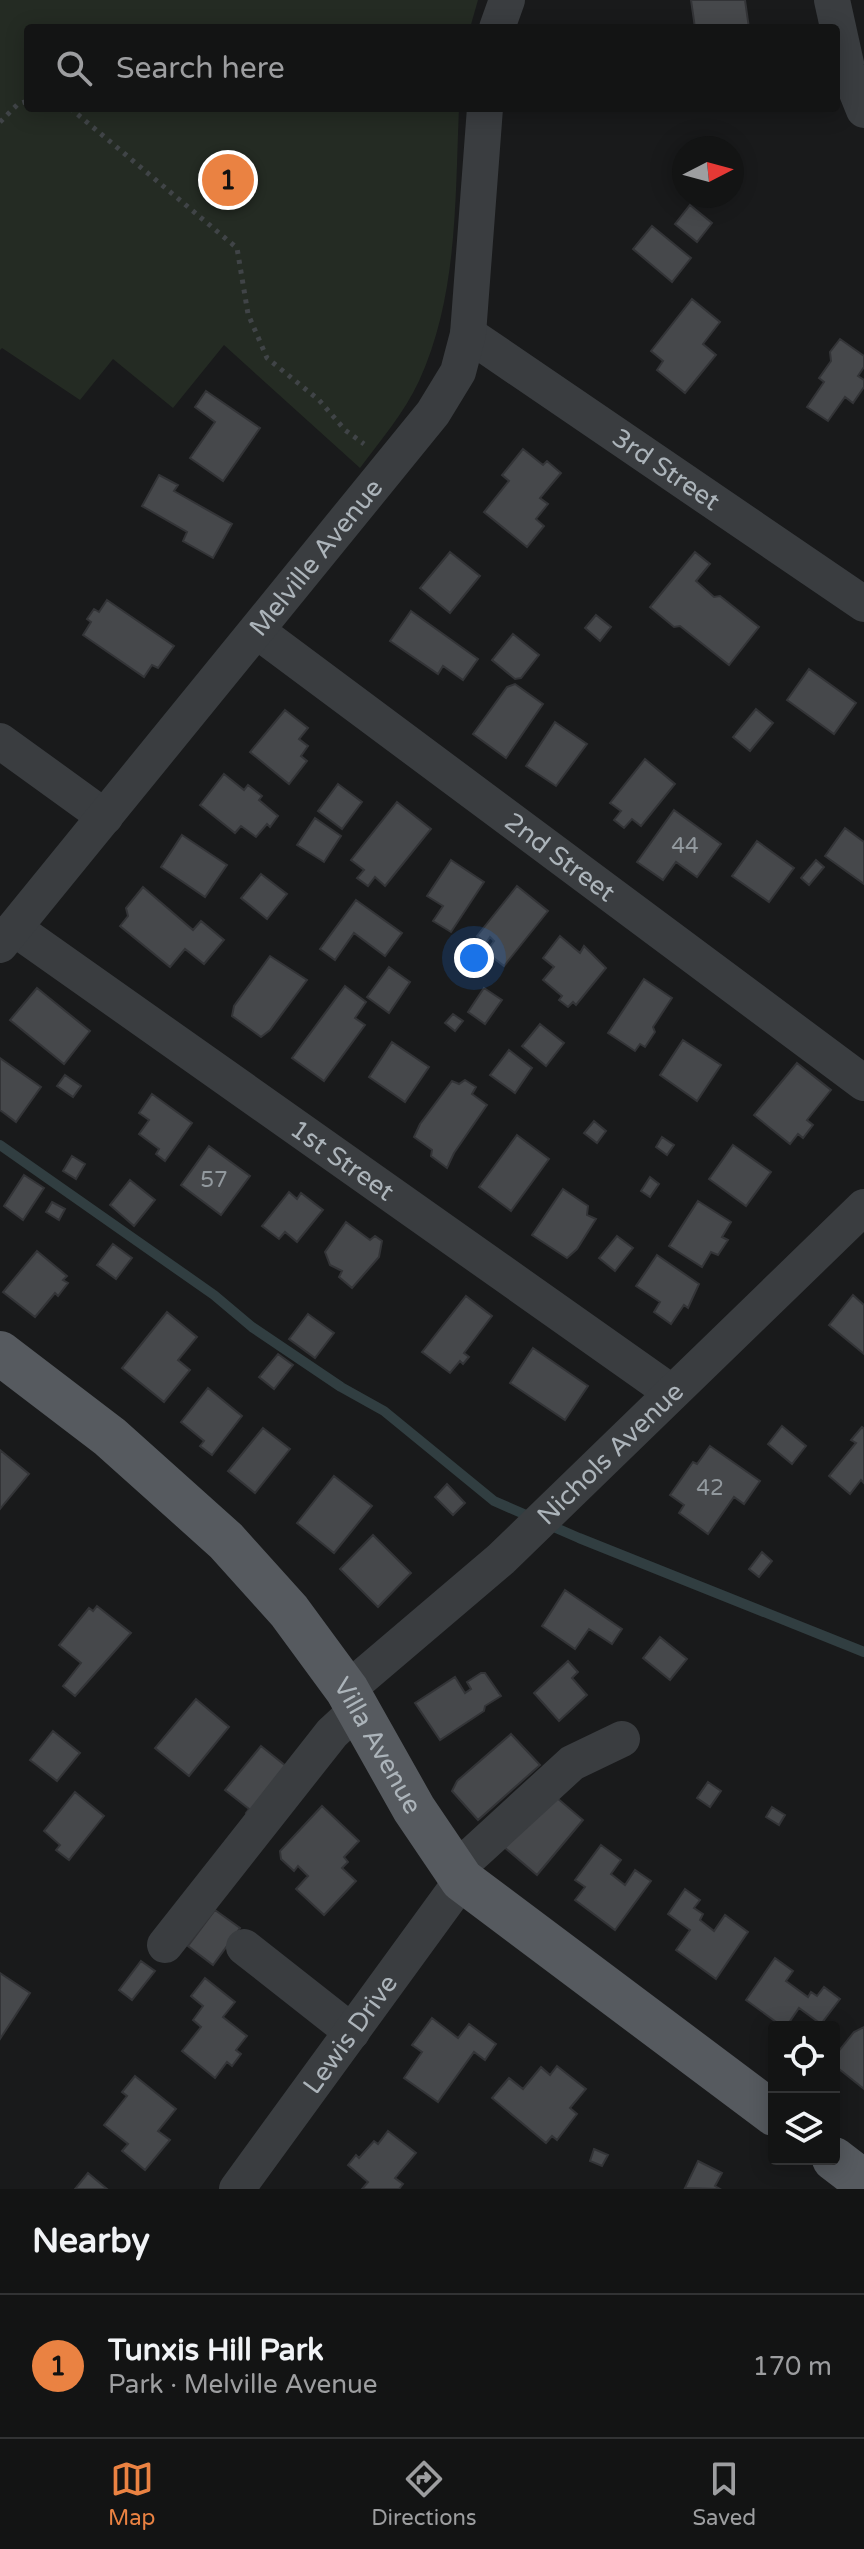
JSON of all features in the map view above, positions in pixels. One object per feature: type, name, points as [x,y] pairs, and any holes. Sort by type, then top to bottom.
[{"type":"main road","name":"Villa Avenue","points":[[0,1353],[110,1437],[226,1541],[289,1611],[353,1700],[414,1809],[458,1874],[768,2109]]},
{"type":"street","points":[[498,24],[507,0]]},
{"type":"street","points":[[832,0],[837,24]]},
{"type":"street","points":[[840,36],[847,68],[864,110]]},
{"type":"street","name":"Melville Avenue","points":[[7,937],[433,413],[458,372],[468,334],[485,112]]},
{"type":"street","name":"3rd Street","points":[[468,334],[864,604]]},
{"type":"street","name":"2nd Street","points":[[257,631],[864,1083]]},
{"type":"street","points":[[0,741],[105,817]]},
{"type":"street","name":"1st Street","points":[[7,937],[671,1392]]},
{"type":"street","name":"Nichols Avenue","points":[[165,1945],[332,1733],[353,1700],[864,1207]]},
{"type":"street","name":"Lewis Drive","points":[[237,2189],[352,2032],[474,1853],[572,1763],[622,1739]]},
{"type":"street","points":[[244,1947],[352,2032]]},
{"type":"path","points":[[0,122],[18,104],[24,102]]},
{"type":"path","points":[[75,112],[237,248],[248,314],[267,358],[319,400],[345,430],[366,445]]},
{"type":"shaded area","points":[[0,0],[478,0],[471,24],[24,24],[24,112],[459,112],[452,247],[448,282],[432,349],[413,393],[360,468],[224,345],[173,408],[113,359],[80,400],[2,348],[0,350]]},
{"type":"building","points":[[691,0],[745,0],[748,24],[694,24]]},
{"type":"building","points":[[688,208],[694,208],[712,223],[697,242],[675,224]]},
{"type":"building","points":[[652,226],[691,258],[672,282],[633,249]]},
{"type":"building","points":[[692,299],[720,322],[703,344],[716,355],[685,393],[657,370],[663,361],[651,351]]},
{"type":"building","points":[[840,339],[864,356],[864,367],[858,376],[864,380],[864,387],[853,403],[845,397],[828,421],[807,407],[824,382],[819,378],[831,361],[830,352]]},
{"type":"building","points":[[206,391],[260,428],[223,481],[190,458],[215,422],[195,407]]},
{"type":"building","points":[[523,449],[543,465],[547,461],[561,473],[540,498],[548,504],[536,519],[544,526],[527,547],[484,512],[509,481],[502,475]]},
{"type":"building","points":[[159,475],[178,485],[174,491],[232,524],[213,558],[183,541],[187,532],[142,506]]},
{"type":"building","points":[[450,552],[480,576],[450,613],[420,588]]},
{"type":"building","points":[[695,552],[710,564],[696,581],[759,627],[729,665],[680,626],[674,627],[650,607]]},
{"type":"building","points":[[107,600],[174,646],[158,668],[152,665],[144,677],[83,635],[91,622],[87,619],[94,609],[99,612]]},
{"type":"building","points":[[411,611],[478,659],[463,680],[443,666],[438,674],[390,641]]},
{"type":"building","points":[[596,615],[611,627],[600,641],[585,628]]},
{"type":"building","points":[[513,634],[539,655],[521,678],[515,679],[492,660]]},
{"type":"building","points":[[809,669],[856,703],[834,734],[787,700]]},
{"type":"building","points":[[515,684],[543,704],[506,758],[473,734],[507,687]]},
{"type":"building","points":[[756,709],[773,723],[750,751],[733,737]]},
{"type":"building","points":[[285,710],[308,728],[299,739],[308,746],[301,756],[307,761],[289,784],[250,752]]},
{"type":"building","points":[[555,722],[587,744],[556,786],[526,766]]},
{"type":"building","points":[[645,759],[675,784],[641,826],[632,819],[624,828],[614,820],[621,811],[610,803]]},
{"type":"building","points":[[224,774],[244,790],[248,785],[262,796],[259,800],[278,816],[270,827],[267,824],[256,837],[241,826],[235,833],[200,805]]},
{"type":"building","points":[[338,784],[362,802],[342,829],[318,811]]},
{"type":"building","points":[[397,802],[431,829],[385,886],[375,877],[368,886],[357,878],[364,870],[351,860]]},
{"type":"building","points":[[674,810],[721,844],[697,877],[676,862],[663,880],[637,862]]},
{"type":"building","points":[[315,818],[341,836],[324,862],[297,845]]},
{"type":"building","points":[[845,828],[864,842],[864,884],[825,856]]},
{"type":"building","points":[[182,835],[227,865],[205,897],[161,867]]},
{"type":"building","points":[[757,841],[794,868],[769,902],[732,876]]},
{"type":"building","points":[[451,860],[484,882],[451,932],[433,921],[443,906],[427,896]]},
{"type":"building","points":[[816,860],[824,867],[809,885],[801,878]]},
{"type":"building","points":[[261,874],[287,894],[267,919],[241,898]]},
{"type":"building","points":[[517,886],[548,911],[504,966],[486,952],[494,941],[490,937],[486,943],[477,936]]},
{"type":"building","points":[[143,887],[193,930],[201,921],[224,940],[204,964],[185,949],[170,967],[120,926],[128,916],[126,908]]},
{"type":"building","points":[[356,900],[402,933],[385,956],[354,933],[335,960],[320,949]]},
{"type":"building","points":[[560,936],[580,953],[584,946],[606,968],[576,1005],[573,1002],[568,1007],[559,1000],[562,996],[543,980],[554,967],[543,958]]},
{"type":"building","points":[[270,956],[307,980],[270,1030],[261,1037],[232,1016],[234,1006]]},
{"type":"building","points":[[389,967],[410,982],[389,1013],[367,997]]},
{"type":"building","points":[[644,979],[672,998],[653,1027],[655,1032],[645,1047],[640,1044],[635,1051],[608,1033]]},
{"type":"building","points":[[345,986],[366,1002],[355,1018],[365,1025],[324,1081],[292,1058]]},
{"type":"building","points":[[37,988],[90,1031],[64,1064],[10,1020]]},
{"type":"building","points":[[484,988],[502,1000],[485,1024],[468,1012]]},
{"type":"building","points":[[453,1014],[463,1021],[455,1031],[445,1023]]},
{"type":"building","points":[[540,1024],[564,1043],[546,1066],[522,1046]]},
{"type":"building","points":[[683,1040],[721,1065],[697,1101],[660,1075]]},
{"type":"building","points":[[392,1042],[429,1067],[405,1102],[369,1077]]},
{"type":"building","points":[[509,1050],[532,1068],[515,1093],[490,1075]]},
{"type":"building","points":[[0,1058],[41,1087],[16,1122],[0,1110]]},
{"type":"building","points":[[797,1063],[831,1090],[807,1120],[813,1125],[803,1138],[798,1134],[790,1144],[754,1115]]},
{"type":"building","points":[[65,1075],[81,1086],[73,1097],[57,1086]]},
{"type":"building","points":[[465,1080],[476,1087],[472,1094],[487,1105],[447,1168],[431,1156],[432,1150],[414,1137],[452,1081],[459,1084]]},
{"type":"building","points":[[152,1094],[192,1123],[165,1161],[156,1154],[159,1149],[139,1134],[149,1120],[139,1113]]},
{"type":"building","points":[[594,1121],[606,1131],[597,1143],[584,1133]]},
{"type":"building","points":[[517,1135],[549,1159],[511,1211],[479,1187]]},
{"type":"building","points":[[662,1137],[674,1145],[667,1155],[656,1147]]},
{"type":"building","points":[[733,1145],[771,1172],[746,1206],[709,1179]]},
{"type":"building","points":[[209,1146],[250,1176],[221,1215],[181,1185]]},
{"type":"building","points":[[72,1156],[85,1164],[76,1179],[63,1171]]},
{"type":"building","points":[[24,1175],[44,1188],[23,1220],[4,1206]]},
{"type":"building","points":[[650,1177],[659,1184],[650,1197],[641,1191]]},
{"type":"building","points":[[130,1180],[155,1200],[134,1226],[110,1205]]},
{"type":"building","points":[[563,1189],[588,1206],[587,1215],[596,1219],[577,1249],[567,1258],[532,1235]]},
{"type":"building","points":[[289,1192],[297,1199],[301,1193],[323,1210],[297,1242],[285,1232],[279,1239],[262,1226]]},
{"type":"building","points":[[698,1201],[731,1222],[722,1237],[728,1240],[718,1255],[711,1252],[702,1267],[669,1246]]},
{"type":"building","points":[[52,1202],[65,1209],[59,1220],[46,1212]]},
{"type":"building","points":[[346,1222],[370,1240],[375,1236],[382,1241],[379,1257],[352,1288],[339,1277],[342,1271],[330,1265],[325,1252]]},
{"type":"building","points":[[617,1236],[633,1248],[615,1271],[599,1258]]},
{"type":"building","points":[[113,1244],[132,1258],[116,1279],[97,1265]]},
{"type":"building","points":[[37,1251],[67,1276],[63,1280],[68,1283],[35,1317],[3,1292]]},
{"type":"building","points":[[657,1255],[699,1284],[688,1308],[684,1305],[671,1324],[654,1312],[660,1302],[636,1286]]},
{"type":"building","points":[[853,1295],[864,1305],[864,1354],[829,1325]]},
{"type":"building","points":[[466,1296],[492,1316],[464,1353],[469,1357],[463,1364],[460,1361],[450,1373],[422,1352]]},
{"type":"building","points":[[167,1312],[197,1337],[178,1360],[190,1370],[164,1402],[122,1368]]},
{"type":"building","points":[[308,1314],[334,1333],[315,1358],[289,1339]]},
{"type":"building","points":[[533,1348],[588,1386],[565,1420],[510,1383]]},
{"type":"building","points":[[278,1354],[293,1365],[274,1389],[259,1377]]},
{"type":"building","points":[[208,1388],[242,1416],[212,1455],[200,1446],[204,1441],[181,1422]]},
{"type":"building","points":[[782,1426],[806,1446],[792,1464],[768,1444]]},
{"type":"building","points":[[862,1427],[864,1483],[861,1480],[850,1494],[829,1476],[856,1443],[851,1440]]},
{"type":"building","points":[[263,1428],[290,1449],[255,1493],[228,1471]]},
{"type":"building","points":[[710,1446],[760,1481],[744,1504],[734,1497],[708,1534],[679,1513],[684,1505],[670,1495],[693,1462],[697,1464]]},
{"type":"building","points":[[0,1450],[29,1474],[0,1509]]},
{"type":"building","points":[[334,1476],[372,1506],[334,1553],[297,1523]]},
{"type":"building","points":[[447,1484],[465,1503],[453,1515],[435,1497]]},
{"type":"building","points":[[373,1535],[411,1573],[378,1607],[340,1569]]},
{"type":"building","points":[[762,1552],[772,1561],[759,1577],[749,1569]]},
{"type":"building","points":[[565,1590],[622,1629],[612,1644],[589,1629],[575,1649],[542,1626]]},
{"type":"building","points":[[97,1606],[131,1633],[75,1696],[63,1686],[81,1663],[59,1645],[89,1608],[93,1611]]},
{"type":"building","points":[[660,1637],[687,1659],[670,1680],[643,1658]]},
{"type":"building","points":[[568,1661],[578,1672],[572,1678],[587,1695],[559,1721],[534,1693]]},
{"type":"building","points":[[485,1673],[501,1696],[440,1740],[415,1703],[455,1677],[465,1693],[471,1689],[467,1682]]},
{"type":"building","points":[[196,1699],[229,1727],[189,1776],[155,1748]]},
{"type":"building","points":[[53,1731],[80,1753],[57,1781],[30,1760]]},
{"type":"building","points":[[511,1734],[540,1765],[478,1820],[452,1791],[457,1781]]},
{"type":"building","points":[[261,1746],[292,1771],[253,1819],[246,1813],[249,1809],[225,1790]]},
{"type":"building","points":[[708,1782],[721,1791],[710,1807],[697,1798]]},
{"type":"building","points":[[75,1792],[104,1816],[69,1860],[56,1850],[60,1845],[44,1831]]},
{"type":"building","points":[[550,1792],[583,1820],[537,1875],[504,1847]]},
{"type":"building","points":[[322,1806],[359,1841],[344,1857],[348,1862],[342,1868],[356,1881],[324,1915],[296,1889],[308,1876],[298,1866],[294,1871],[281,1859],[280,1851]]},
{"type":"building","points":[[772,1807],[785,1815],[779,1825],[766,1817]]},
{"type":"building","points":[[601,1845],[621,1860],[611,1874],[625,1885],[635,1870],[651,1881],[615,1930],[575,1900],[585,1887],[575,1880]]},
{"type":"building","points":[[685,1889],[700,1900],[694,1908],[703,1914],[700,1920],[714,1931],[725,1915],[748,1932],[716,1979],[676,1950],[690,1930],[668,1914]]},
{"type":"building","points":[[215,1910],[240,1928],[213,1965],[188,1946]]},
{"type":"building","points":[[775,1958],[793,1971],[786,1981],[808,1997],[811,1992],[817,1996],[824,1987],[840,1999],[823,2021],[817,2021],[799,2008],[790,2021],[775,2021],[746,2000]]},
{"type":"building","points":[[141,1961],[155,1971],[132,2000],[119,1990]]},
{"type":"building","points":[[0,1973],[30,1993],[0,2039]]},
{"type":"building","points":[[205,1978],[235,2002],[223,2017],[247,2036],[236,2050],[241,2054],[232,2066],[227,2062],[215,2078],[182,2051],[201,2027],[193,2020],[203,2006],[191,1996]]},
{"type":"building","points":[[432,2018],[458,2038],[469,2024],[496,2044],[485,2060],[474,2052],[438,2102],[404,2078],[422,2052],[412,2045]]},
{"type":"building","points":[[864,2027],[864,2089],[840,2070],[840,2050],[854,2032]]},
{"type":"building","points":[[557,2066],[586,2089],[570,2108],[577,2114],[557,2140],[552,2136],[546,2143],[492,2098],[509,2078],[523,2089],[541,2067],[550,2075]]},
{"type":"building","points":[[135,2076],[176,2109],[158,2131],[170,2140],[145,2170],[122,2151],[128,2144],[104,2125],[127,2096],[122,2092]]},
{"type":"building","points":[[388,2131],[416,2153],[395,2178],[403,2184],[399,2189],[362,2189],[368,2182],[348,2165],[374,2141],[378,2144]]},
{"type":"building","points":[[594,2149],[608,2155],[602,2166],[590,2161]]},
{"type":"building","points":[[698,2161],[722,2173],[715,2186],[720,2189],[685,2188]]},
{"type":"building","points":[[88,2173],[107,2189],[75,2189]]},
{"type":"waterway","points":[[0,1145],[214,1295],[252,1327],[341,1387],[384,1411],[494,1501],[864,1652]]},
{"type":"place","name":"Tunxis Hill Park","points":[[228,180]]}]
